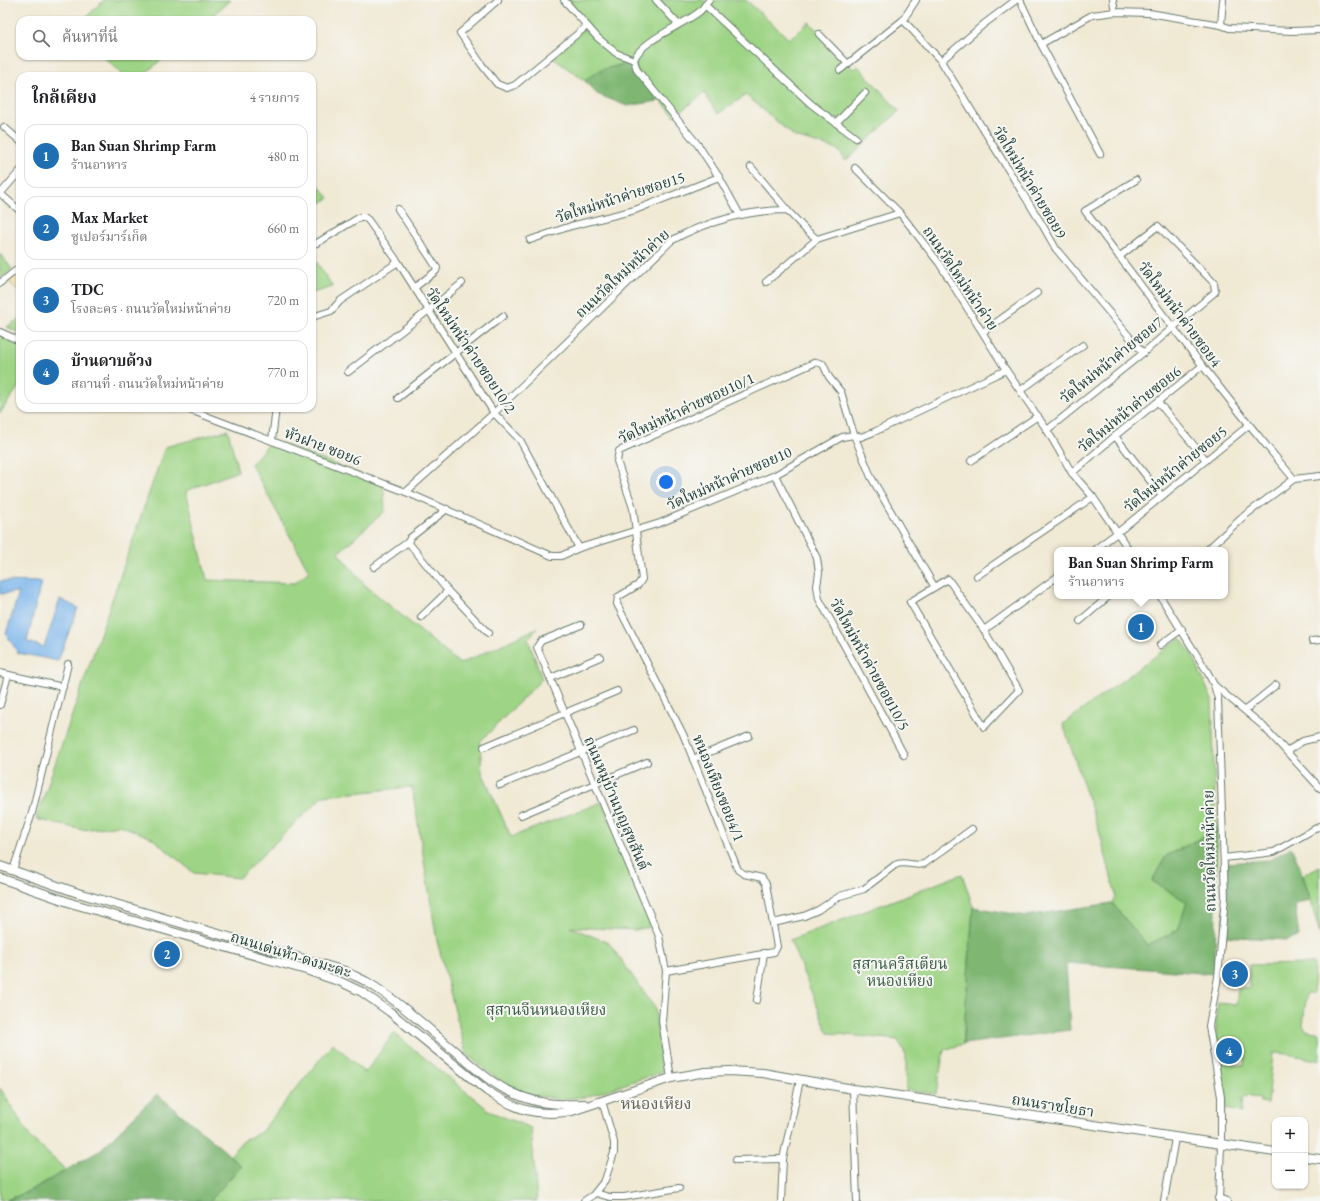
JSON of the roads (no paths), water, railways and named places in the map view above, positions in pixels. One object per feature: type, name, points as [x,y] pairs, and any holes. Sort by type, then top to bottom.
[{"type":"main road","name":"ถนนเด่นห้า-ดงมะดะ","points":[[0,866],[78,893],[345,971],[367,982],[397,1003],[493,1082],[506,1090],[524,1098],[555,1105],[591,1104]]},
{"type":"main road","name":"ถนนเด่นห้า-ดงมะดะ","points":[[0,878],[74,904],[306,970],[341,982],[362,992],[390,1012],[487,1091],[500,1100],[521,1109],[555,1114],[572,1111],[671,1078],[706,1072],[729,1071],[763,1073],[827,1084]]},
{"type":"main road","points":[[487,1091],[493,1082]]},
{"type":"main road","name":"ถนนราชโยธา","points":[[827,1084],[1272,1152]]},
{"type":"main road","points":[[1308,1157],[1320,1159]]},
{"type":"street","points":[[498,0],[460,32],[482,65],[497,84],[507,88],[515,85],[587,26]]},
{"type":"street","points":[[564,0],[598,38],[616,54],[634,60]]},
{"type":"street","points":[[656,0],[678,24]]},
{"type":"street","points":[[709,0],[699,12],[678,24],[639,51],[634,60],[637,70],[698,145],[719,177],[740,215]]},
{"type":"street","points":[[840,70],[903,20],[916,0]]},
{"type":"street","points":[[941,61],[984,24],[1016,0]]},
{"type":"street","points":[[1020,0],[1041,44],[1100,154]]},
{"type":"street","points":[[1113,0],[1115,12]]},
{"type":"street","points":[[1221,24],[1223,0]]},
{"type":"street","points":[[705,6],[811,104],[856,138]]},
{"type":"street","points":[[1041,44],[1092,15],[1115,12],[1149,13],[1221,24],[1229,28],[1292,31],[1320,30]]},
{"type":"street","name":"วัดใหม่หน้าค่ายซอย9","points":[[903,20],[941,61],[1056,249],[1143,353]]},
{"type":"street","points":[[820,34],[848,64]]},
{"type":"street","points":[[836,123],[865,93]]},
{"type":"street","points":[[4,127],[16,138]]},
{"type":"street","points":[[751,168],[787,210],[817,239]]},
{"type":"street","name":"ถนนวัดใหม่หน้าค่าย","points":[[855,168],[900,213],[939,263],[1006,370],[1047,430],[1072,472],[1093,497],[1126,547]]},
{"type":"street","points":[[16,176],[1,193],[16,207]]},
{"type":"street","name":"วัดใหม่หน้าค่ายซอย15","points":[[530,240],[571,226],[635,210],[719,177]]},
{"type":"street","name":"วัดใหม่หน้าค่ายซอย4","points":[[1136,180],[1085,211],[1202,366],[1294,479]]},
{"type":"street","points":[[398,209],[437,268],[436,271],[414,288]]},
{"type":"street","name":"ถนนวัดใหม่หน้าค่าย","points":[[406,492],[494,413],[671,241],[686,232],[740,215],[775,210],[787,210]]},
{"type":"street","points":[[766,282],[817,239],[900,213]]},
{"type":"street","name":"วัดใหม่หน้าค่ายซอย10/2","points":[[317,243],[360,217],[364,217],[368,220],[398,262],[494,413],[520,440],[579,548]]},
{"type":"street","name":"วัดใหม่หน้าค่ายซอย7","points":[[1047,430],[1143,353],[1215,292],[1214,283],[1158,226],[1119,257]]},
{"type":"street","points":[[316,316],[331,311],[340,301],[398,262]]},
{"type":"street","points":[[0,283],[16,270]]},
{"type":"street","points":[[348,372],[429,310],[462,282]]},
{"type":"street","points":[[982,332],[1037,293]]},
{"type":"street","points":[[398,398],[503,316]]},
{"type":"street","points":[[0,332],[16,339]]},
{"type":"street","points":[[1021,390],[1084,345]]},
{"type":"street","name":"วัดใหม่หน้าค่ายซอย10/1","points":[[636,531],[633,508],[618,461],[619,451],[816,362],[823,364],[829,377],[841,392],[854,434]]},
{"type":"street","name":"วัดใหม่หน้าค่ายซอย6","points":[[1072,472],[1202,366]]},
{"type":"street","name":"วัดใหม่หน้าค่ายซอย10","points":[[579,548],[660,523],[775,475],[842,437],[854,434],[861,437],[874,432],[1006,370]]},
{"type":"street","points":[[1158,402],[1206,460]]},
{"type":"street","name":"หัวฝาย ซอย6","points":[[196,412],[406,492],[552,556],[561,556],[579,548]]},
{"type":"street","points":[[272,440],[276,412]]},
{"type":"street","points":[[971,461],[1038,416]]},
{"type":"street","name":"วัดใหม่หน้าค่ายซอย5","points":[[1098,547],[1249,425]]},
{"type":"street","points":[[854,434],[871,477],[934,586]]},
{"type":"street","points":[[1115,436],[1162,496]]},
{"type":"street","name":"วัดใหม่หน้าค่ายซอย10/5","points":[[775,475],[818,558],[819,574],[817,586],[819,599],[904,755]]},
{"type":"street","points":[[1210,547],[1244,516],[1294,479],[1320,476]]},
{"type":"street","points":[[977,576],[1093,497]]},
{"type":"street","points":[[374,567],[408,542],[410,538],[447,509]]},
{"type":"street","name":"หนองเหียงซอย4/1","points":[[636,531],[642,579],[638,585],[618,597],[616,604],[683,734],[738,870],[744,874],[762,878],[766,884],[777,947],[774,952],[666,971]]},
{"type":"street","points":[[408,542],[448,591],[488,633]]},
{"type":"street","points":[[948,579],[984,630],[1019,690],[984,727],[910,602],[934,586],[948,579]]},
{"type":"street","points":[[984,630],[1054,579]]},
{"type":"street","points":[[421,616],[448,591]]},
{"type":"street","points":[[1080,621],[1106,599]]},
{"type":"street","name":"ถนนวัดใหม่หน้าค่าย","points":[[1162,599],[1208,673],[1214,685],[1218,699],[1225,897],[1218,977],[1209,1026],[1221,1097],[1221,1144],[1218,1199]]},
{"type":"street","name":"ถนนหมู่บ้านบุญสุขสันต์","points":[[581,625],[541,641],[537,647],[659,936],[666,971],[662,1021],[671,1078]]},
{"type":"street","points":[[1160,645],[1182,629]]},
{"type":"street","points":[[1312,641],[1320,640]]},
{"type":"street","points":[[551,678],[600,657]]},
{"type":"street","points":[[13,870],[32,813],[68,664]]},
{"type":"street","points":[[0,673],[63,687]]},
{"type":"street","points":[[0,705],[8,675]]},
{"type":"street","points":[[1214,685],[1263,726],[1320,788]]},
{"type":"street","points":[[1245,710],[1276,685]]},
{"type":"street","points":[[484,747],[617,692]]},
{"type":"street","points":[[500,785],[634,730]]},
{"type":"street","points":[[693,759],[749,736]]},
{"type":"street","points":[[1287,751],[1303,741],[1320,737]]},
{"type":"street","points":[[521,815],[647,762]]},
{"type":"street","points":[[1224,858],[1274,852],[1320,826]]},
{"type":"street","points":[[773,923],[804,916],[818,910],[840,896],[864,889],[901,862],[916,866],[924,864],[972,829]]},
{"type":"street","points":[[757,1000],[764,953]]},
{"type":"street","points":[[781,1201],[783,1159],[800,1080]]},
{"type":"street","points":[[853,1089],[854,1157],[857,1201]]},
{"type":"street","points":[[584,1201],[596,1193],[605,1180],[614,1153],[614,1142],[602,1101]]},
{"type":"street","points":[[1164,1201],[1175,1138]]},
{"type":"street","points":[[736,1160],[783,1159]]},
{"type":"street","points":[[596,1193],[609,1197],[624,1197],[679,1188]]},
{"type":"street","points":[[1218,1199],[1227,1201]]},
{"type":"water","points":[[0,581],[41,582],[27,642],[44,647],[60,599],[78,608],[58,661],[18,653],[6,634],[19,592],[0,594]]},
{"type":"place","name":"Ban Suan Shrimp Farm","points":[[1141,627]]},
{"type":"place","name":"Max Market","points":[[167,954]]},
{"type":"place","name":"TDC","points":[[1235,974]]},
{"type":"place","name":"บ้านดาบด้วง","points":[[1229,1051]]},
{"type":"district","name":"หนองเหียง","points":[[656,1103]]},
{"type":"park label","name":"สุสานคริสเตียน หนองเหียง","points":[[900,972]]},
{"type":"park label","name":"สุสานจีนหนองเหียง","points":[[546,1009]]}]
